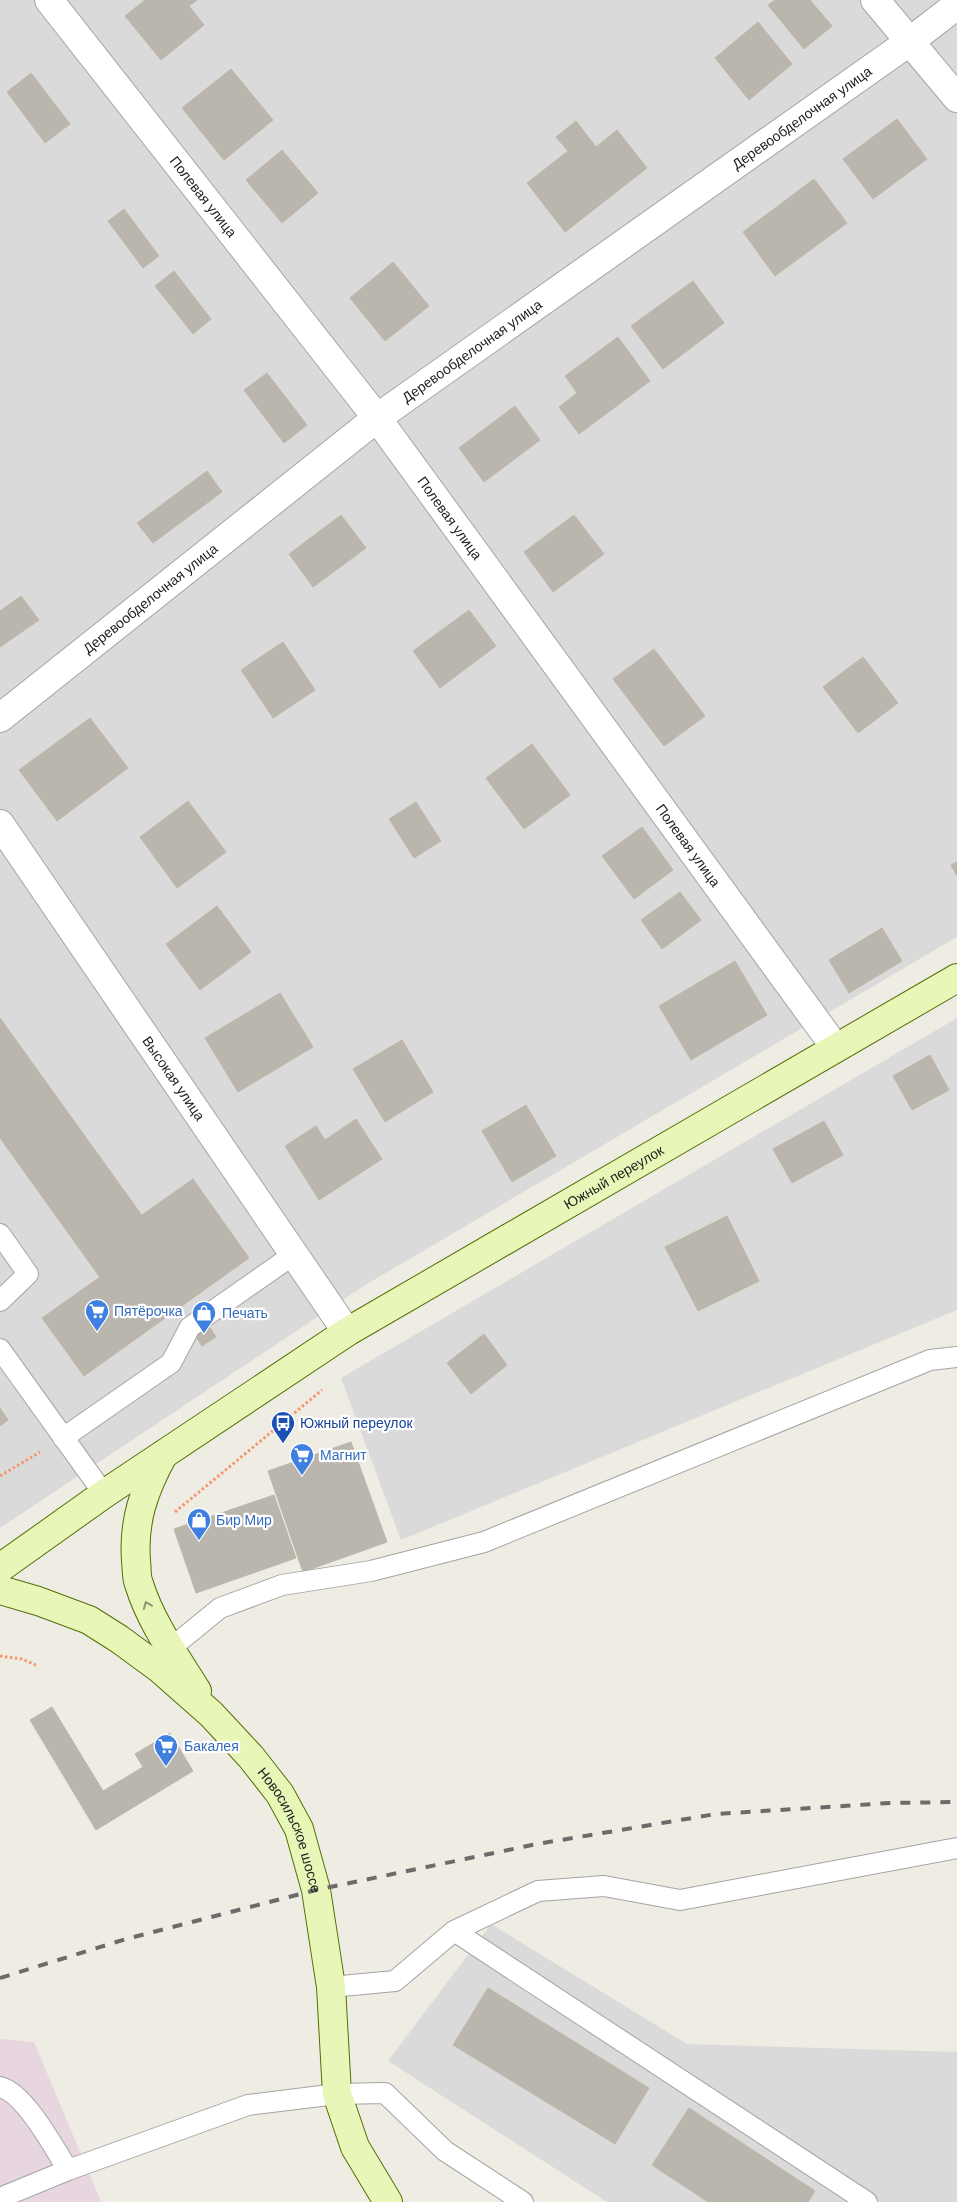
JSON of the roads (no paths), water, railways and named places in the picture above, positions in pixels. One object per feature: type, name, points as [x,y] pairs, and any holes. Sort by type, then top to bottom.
[{"type":"main road","name":"Южный переулок","points":[[0,1568],[104,1494],[347,1332],[957,978]]},
{"type":"main road","points":[[163,1454],[141,1502],[135,1544],[138,1582],[151,1615],[211,1714]]},
{"type":"main road","name":"Новосильское шоссе","points":[[0,1590],[38,1601],[89,1620],[119,1639],[160,1669],[211,1714],[251,1757],[280,1794],[299,1829],[316,1890],[331,1987],[337,2094],[355,2147],[388,2202]]},
{"type":"street","name":"Полевая улица","points":[[49,0],[377,418],[835,1048]]},
{"type":"street","points":[[875,0],[957,98]]},
{"type":"street","name":"Деревообделочная улица","points":[[0,718],[377,418],[909,42],[957,5]]},
{"type":"street","name":"Высокая улица","points":[[0,824],[347,1332]]},
{"type":"lane","points":[[0,1234],[28,1274],[0,1301]]},
{"type":"lane","points":[[63,1438],[171,1362],[190,1327],[293,1255]]},
{"type":"lane","points":[[0,1349],[104,1494]]},
{"type":"lane","points":[[170,1648],[220,1608],[282,1585],[372,1571],[484,1542],[930,1360],[957,1357]]},
{"type":"lane","points":[[331,1987],[395,1981],[454,1931],[538,1890],[604,1886],[680,1900],[957,1848]]},
{"type":"lane","points":[[454,1931],[867,2202]]},
{"type":"lane","points":[[0,2087],[10,2090],[33,2115],[68,2170]]},
{"type":"lane","points":[[0,2198],[68,2170],[248,2105],[337,2094],[385,2093],[445,2150],[523,2202]]},
{"type":"railway","points":[[0,1978],[126,1939],[316,1890],[537,1844],[716,1814],[890,1803],[957,1802]]},
{"type":"place","name":"Пятёрочка","points":[[97,1332]]},
{"type":"place","name":"Печать","points":[[204,1334]]},
{"type":"place","name":"Южный переулок","points":[[283,1444]]},
{"type":"place","name":"Магнит","points":[[302,1476]]},
{"type":"place","name":"Бир Мир","points":[[199,1541]]},
{"type":"place","name":"Бакалея","points":[[166,1767]]}]
